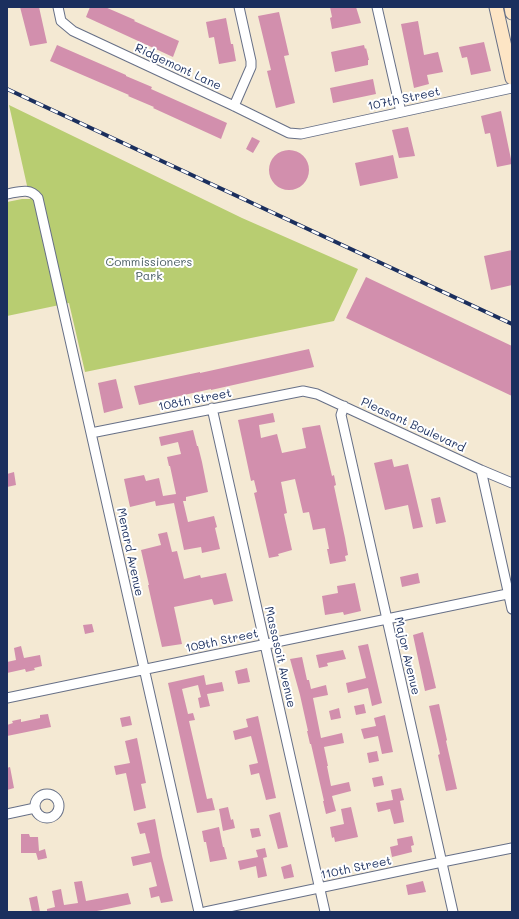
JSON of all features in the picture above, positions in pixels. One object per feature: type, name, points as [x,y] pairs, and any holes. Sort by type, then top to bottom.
[{"type":"street","name":"Ridgemont Lane","points":[[58,7],[61,21],[73,31],[289,133],[301,134]]},
{"type":"street","points":[[234,106],[251,67],[239,7]]},
{"type":"street","points":[[377,7],[401,112]]},
{"type":"street","points":[[496,7],[512,78]]},
{"type":"street","points":[[511,7],[512,13]]},
{"type":"street","name":"107th Street","points":[[301,134],[512,88]]},
{"type":"street","name":"Menard Avenue","points":[[7,194],[31,191],[38,198],[199,912]]},
{"type":"street","name":"108th Street","points":[[91,433],[303,391]]},
{"type":"street","name":"Pleasant Boulevard","points":[[303,391],[317,394],[480,470],[512,483]]},
{"type":"street","name":"Major Avenue","points":[[344,406],[341,414],[453,912]]},
{"type":"street","name":"Massasoit Avenue","points":[[212,408],[325,912]]},
{"type":"street","points":[[480,470],[510,593],[512,609]]},
{"type":"street","name":"109th Street","points":[[7,698],[510,593]]},
{"type":"street","points":[[7,814],[35,808]]},
{"type":"street","name":"110th Street","points":[[205,912],[512,848]]},
{"type":"green space","name":"Commissioners Park","points":[[9,105],[242,218],[358,269],[334,321],[85,372],[69,303],[7,316],[7,202],[30,199]]},
{"type":"building","points":[[20,7],[39,7],[47,43],[30,46]]},
{"type":"building","points":[[90,7],[105,7],[179,41],[173,57],[86,17]]},
{"type":"building","points":[[330,7],[356,7],[361,23],[332,29]]},
{"type":"building","points":[[279,12],[289,55],[284,56],[295,103],[276,108],[267,71],[271,70],[258,16]]},
{"type":"building","points":[[226,18],[236,61],[219,64],[214,37],[209,38],[206,22]]},
{"type":"building","points":[[418,21],[424,55],[438,52],[443,72],[427,75],[429,84],[414,88],[401,24]]},
{"type":"building","points":[[484,42],[491,71],[471,75],[467,57],[462,58],[459,47]]},
{"type":"building","points":[[57,45],[126,75],[152,87],[151,89],[227,123],[221,139],[128,96],[129,95],[50,61]]},
{"type":"building","points":[[364,45],[369,60],[368,65],[335,72],[331,52]]},
{"type":"building","points":[[373,79],[376,94],[333,103],[330,88]]},
{"type":"building","points":[[501,111],[512,164],[497,167],[490,133],[485,134],[481,116]]},
{"type":"building","points":[[408,127],[415,156],[399,158],[392,130]]},
{"type":"building","points":[[252,137],[260,141],[253,153],[246,149]]},
{"type":"building","points":[[289,150],[303,156],[309,170],[303,184],[289,190],[275,184],[269,170],[275,156]]},
{"type":"building","points":[[393,155],[398,178],[360,186],[355,163]]},
{"type":"building","points":[[512,250],[512,285],[491,290],[484,256]]},
{"type":"building","points":[[366,277],[512,346],[512,396],[346,318]]},
{"type":"building","points":[[309,349],[314,367],[139,405],[134,386]]},
{"type":"building","points":[[116,379],[123,408],[104,413],[98,383]]},
{"type":"building","points":[[273,413],[275,422],[259,425],[261,438],[277,434],[282,453],[306,448],[302,428],[320,425],[332,476],[334,475],[336,485],[334,486],[348,555],[345,556],[346,561],[330,564],[325,528],[313,530],[309,512],[303,513],[295,479],[281,482],[287,513],[284,514],[292,550],[278,554],[279,556],[269,558],[254,493],[257,492],[254,480],[251,481],[238,420]]},
{"type":"building","points":[[193,430],[202,462],[208,492],[186,497],[186,501],[183,501],[188,522],[214,516],[220,549],[202,553],[201,547],[184,550],[174,503],[156,506],[155,501],[130,507],[124,479],[144,475],[146,481],[159,478],[163,496],[176,494],[167,457],[181,454],[178,442],[161,446],[159,437]]},
{"type":"building","points":[[392,459],[394,467],[408,464],[423,527],[413,529],[408,505],[385,510],[374,463]]},
{"type":"building","points":[[14,472],[16,485],[7,487],[7,474]]},
{"type":"building","points":[[440,497],[446,522],[436,524],[431,499]]},
{"type":"building","points":[[167,532],[172,552],[177,551],[184,579],[200,575],[201,578],[226,573],[233,601],[214,605],[212,599],[174,607],[182,644],[162,647],[141,550],[161,545],[158,534]]},
{"type":"building","points":[[418,573],[420,583],[402,587],[400,577]]},
{"type":"building","points":[[355,583],[361,611],[344,615],[343,612],[325,615],[322,596],[338,593],[337,586]]},
{"type":"building","points":[[92,624],[94,632],[85,634],[83,625]]},
{"type":"building","points":[[423,632],[436,688],[425,691],[413,635]]},
{"type":"building","points":[[368,644],[382,703],[372,706],[368,688],[348,693],[346,683],[366,678],[358,646]]},
{"type":"building","points":[[21,646],[24,658],[40,655],[42,666],[34,668],[35,670],[26,672],[25,669],[7,673],[7,662],[16,660],[14,648]]},
{"type":"building","points":[[343,650],[346,659],[327,663],[328,666],[319,668],[316,655]]},
{"type":"building","points":[[302,657],[307,680],[309,680],[311,689],[326,685],[328,695],[313,698],[321,738],[342,733],[344,743],[324,747],[331,786],[349,782],[351,791],[332,796],[336,811],[326,814],[300,695],[290,659]]},
{"type":"building","points":[[247,668],[250,682],[238,684],[235,671]]},
{"type":"building","points":[[204,675],[206,685],[222,682],[224,691],[207,694],[210,706],[200,708],[198,698],[201,697],[198,685],[182,689],[188,714],[193,713],[195,720],[189,721],[207,799],[212,798],[215,810],[197,813],[168,683]]},
{"type":"building","points":[[364,704],[366,713],[356,715],[354,706]]},
{"type":"building","points":[[439,704],[457,789],[446,791],[438,755],[440,754],[429,706]]},
{"type":"building","points":[[339,708],[341,718],[331,720],[329,711]]},
{"type":"building","points":[[48,714],[51,727],[7,736],[7,725],[13,723],[12,721],[21,719],[21,722],[40,718],[40,715]]},
{"type":"building","points":[[385,715],[393,752],[382,754],[378,736],[364,739],[361,729],[376,726],[374,718]]},
{"type":"building","points":[[130,716],[132,725],[122,727],[120,718]]},
{"type":"building","points":[[258,716],[276,798],[266,800],[259,773],[251,775],[249,765],[258,763],[251,736],[235,740],[233,731],[248,727],[246,719]]},
{"type":"building","points":[[137,738],[146,783],[141,784],[146,808],[134,811],[126,773],[116,775],[114,766],[130,763],[125,741]]},
{"type":"building","points":[[377,751],[379,761],[369,763],[367,753]]},
{"type":"building","points":[[10,767],[14,788],[7,790],[7,768]]},
{"type":"building","points":[[382,776],[384,785],[374,787],[372,778]]},
{"type":"building","points":[[401,788],[404,800],[400,801],[404,822],[394,824],[390,809],[378,812],[376,803],[393,800],[391,790]]},
{"type":"building","points":[[228,807],[231,820],[233,819],[235,828],[223,831],[219,809]]},
{"type":"building","points":[[351,807],[358,837],[335,842],[334,837],[332,838],[330,827],[344,824],[341,809]]},
{"type":"building","points":[[280,812],[288,847],[278,849],[269,815]]},
{"type":"building","points":[[155,819],[173,901],[161,903],[159,896],[151,898],[149,888],[157,886],[151,862],[133,866],[131,857],[150,853],[145,833],[140,834],[137,823]]},
{"type":"building","points":[[219,827],[227,859],[210,862],[202,831]]},
{"type":"building","points":[[259,828],[261,836],[252,838],[250,829]]},
{"type":"building","points":[[21,834],[29,834],[30,837],[38,837],[39,851],[45,849],[47,858],[38,860],[36,853],[21,853]]},
{"type":"building","points":[[412,836],[414,845],[411,846],[412,852],[392,857],[390,847],[398,845],[397,839]]},
{"type":"building","points":[[265,848],[267,857],[263,858],[267,876],[258,878],[256,866],[240,870],[238,861],[258,857],[256,850]]},
{"type":"building","points":[[291,864],[294,877],[284,879],[281,867]]},
{"type":"building","points":[[82,881],[86,901],[128,893],[131,904],[92,912],[47,912],[47,909],[55,907],[52,891],[61,889],[64,905],[78,903],[74,882]]},
{"type":"building","points":[[423,881],[426,892],[408,895],[406,885]]},
{"type":"building","points":[[37,896],[40,912],[32,912],[29,898]]},
{"type":"railway","points":[[7,89],[512,324]]}]
